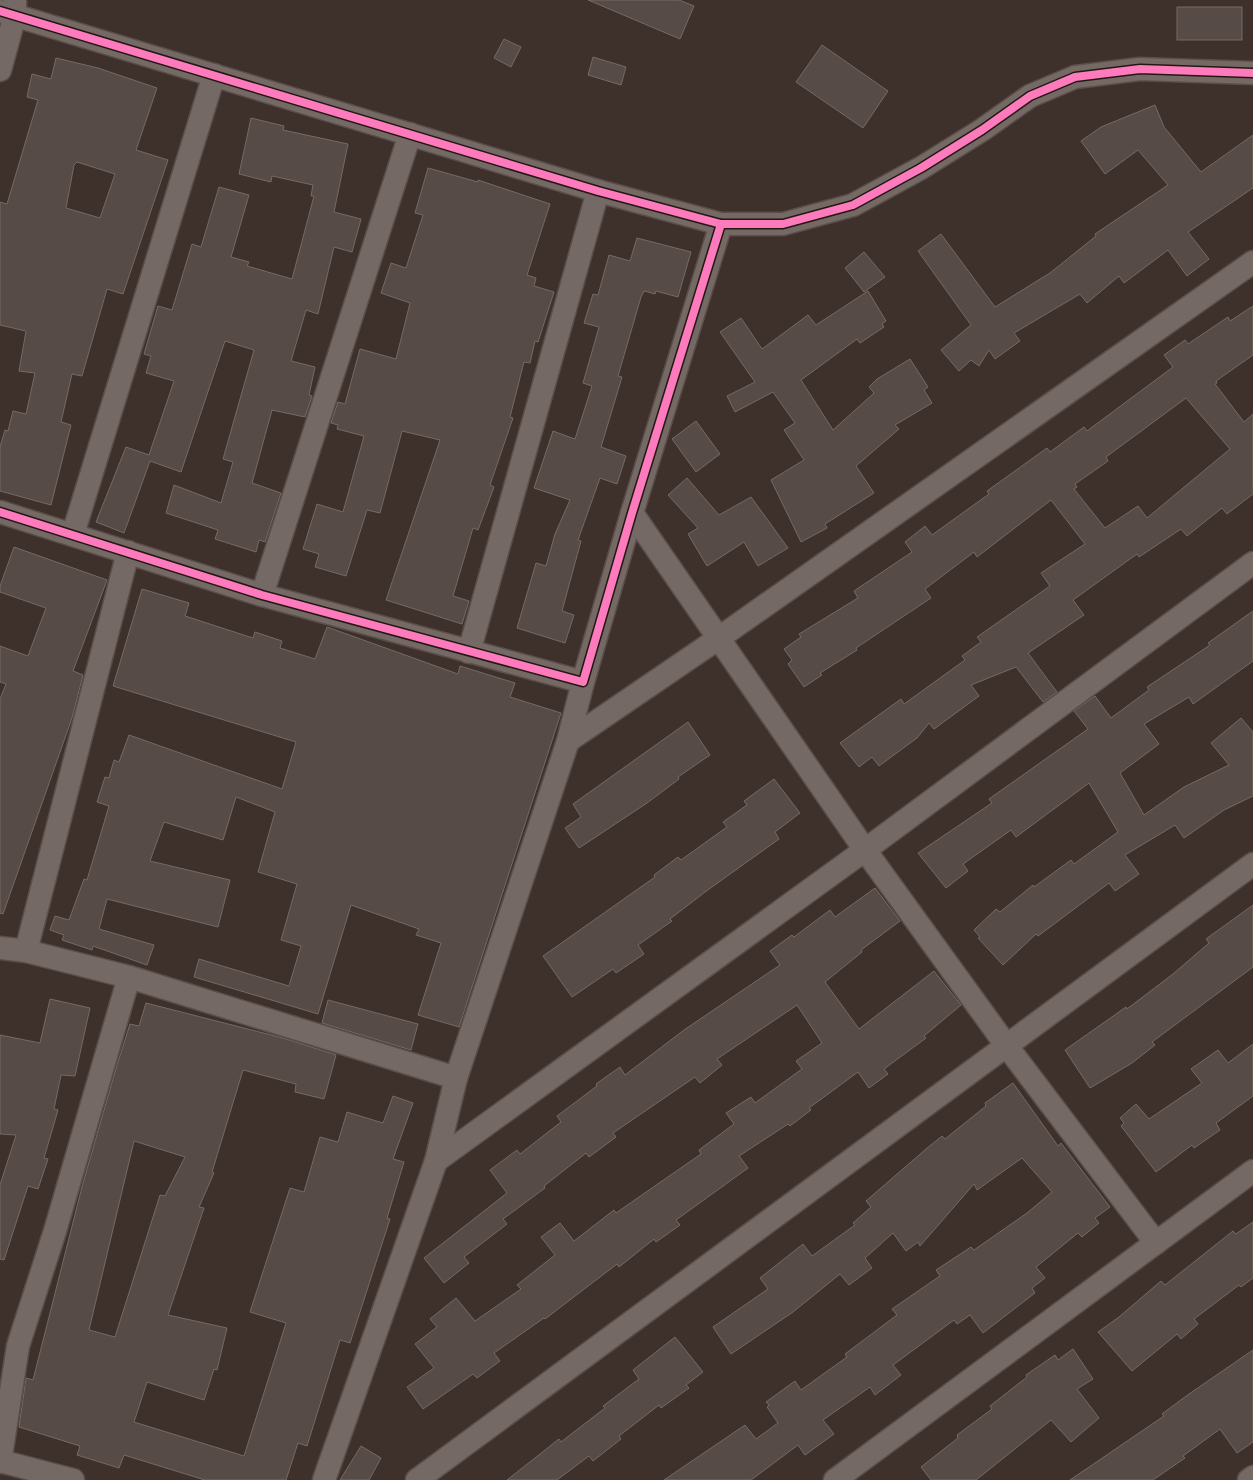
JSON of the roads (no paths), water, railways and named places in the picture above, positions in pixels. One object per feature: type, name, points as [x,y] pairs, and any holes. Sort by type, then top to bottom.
[{"type":"street","points":[[0,70],[10,9],[214,75],[598,191],[721,224],[783,224],[853,205],[921,168],[982,130],[1030,96],[1075,77],[1140,69],[1253,73]]},
{"type":"street","points":[[73,534],[214,75]]},
{"type":"street","points":[[262,595],[410,134]]},
{"type":"street","points":[[468,652],[598,191]]},
{"type":"street","points":[[324,1480],[436,1161],[456,1078],[568,741],[583,682],[632,514],[721,224]]},
{"type":"street","points":[[568,741],[719,638],[1253,262]]},
{"type":"street","points":[[0,512],[262,595],[583,682]]},
{"type":"street","points":[[632,514],[865,850],[1006,1045],[1156,1243]]},
{"type":"street","points":[[26,951],[128,552]]},
{"type":"street","points":[[436,1161],[865,850],[1253,563]]},
{"type":"street","points":[[417,1480],[1253,864]]},
{"type":"street","points":[[0,948],[26,951],[128,977],[456,1078]]},
{"type":"street","points":[[73,1480],[0,1462],[18,1346],[55,1231],[128,977]]},
{"type":"street","points":[[836,1480],[1253,1171]]},
{"type":"street","points":[[1249,1480],[1253,1477]]}]
